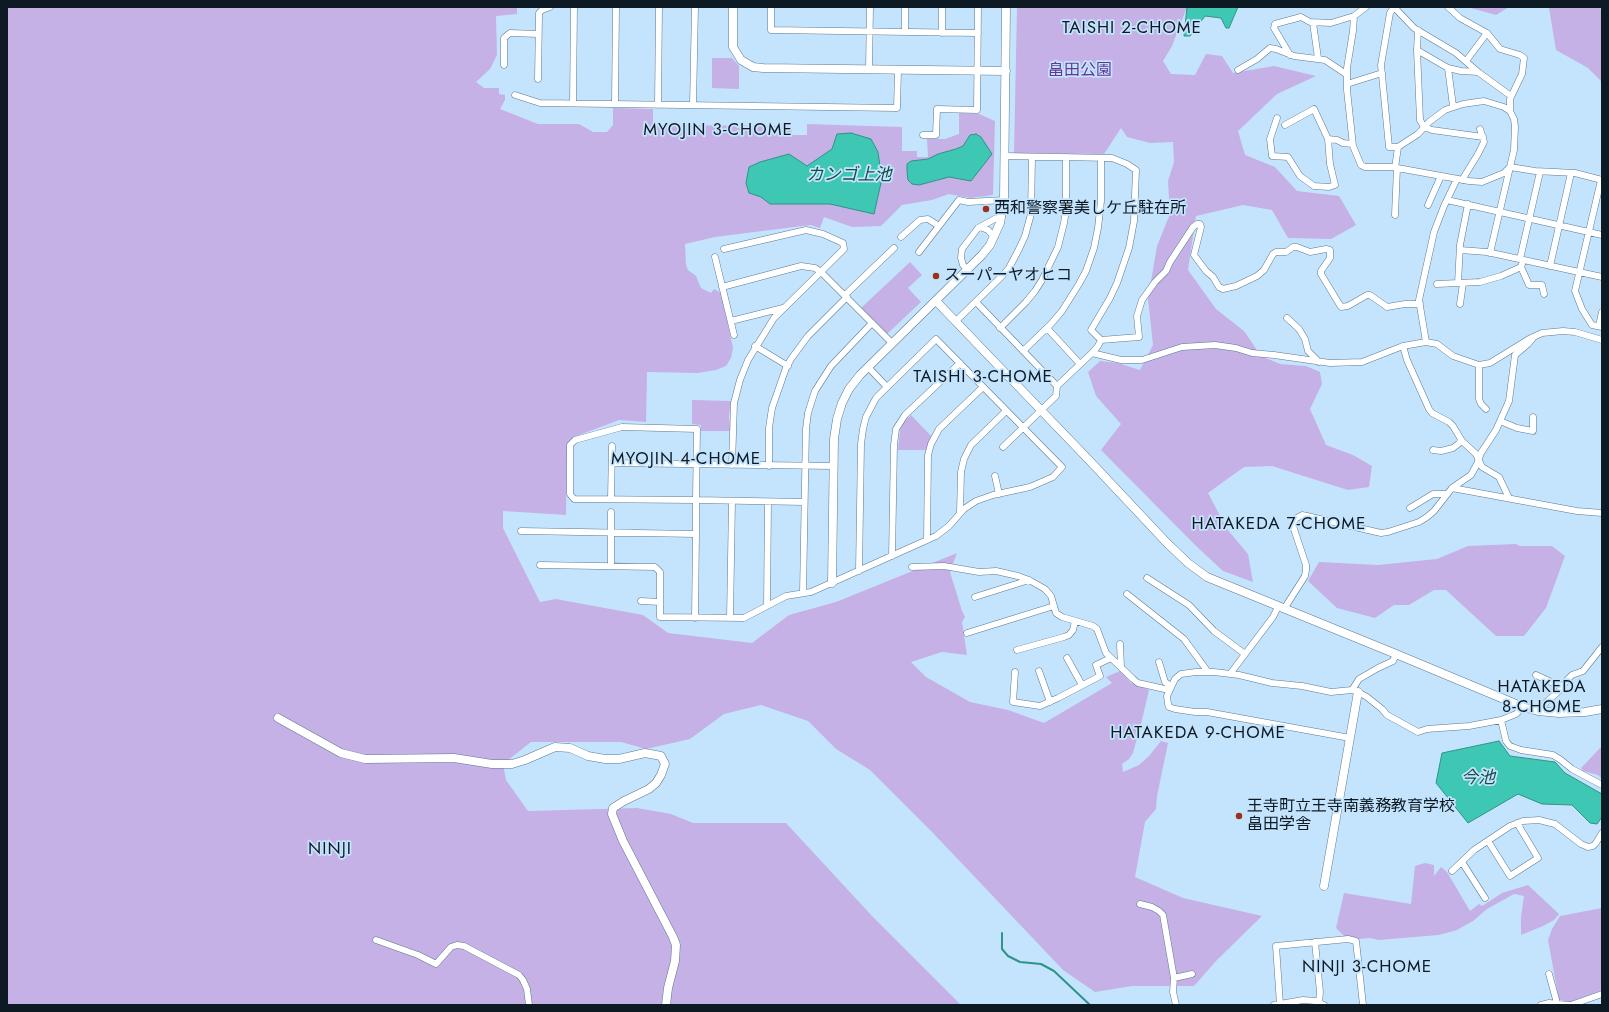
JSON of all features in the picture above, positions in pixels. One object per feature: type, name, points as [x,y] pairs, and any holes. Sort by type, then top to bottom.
[{"type":"street","points":[[538,79],[539,12],[550,7]]},
{"type":"street","points":[[573,103],[574,7]]},
{"type":"street","points":[[615,104],[616,7]]},
{"type":"street","points":[[658,105],[659,7]]},
{"type":"street","points":[[693,105],[695,7]]},
{"type":"street","points":[[733,7],[733,47],[737,56],[748,65],[762,68],[1006,71]]},
{"type":"street","points":[[771,7],[771,30],[978,33]]},
{"type":"street","points":[[869,70],[870,7]]},
{"type":"street","points":[[905,7],[905,32]]},
{"type":"street","points":[[942,7],[942,33]]},
{"type":"street","points":[[924,135],[936,135],[937,109],[977,110],[978,7]]},
{"type":"street","points":[[832,583],[834,433],[839,410],[852,385],[868,367],[982,255],[994,237],[1002,215],[1004,200],[1006,7]]},
{"type":"street","points":[[1290,55],[1274,28],[1275,24],[1301,17],[1313,23],[1331,23],[1354,16],[1366,7]]},
{"type":"street","points":[[1490,253],[1514,150],[1514,119],[1510,111],[1504,107],[1484,101],[1453,106],[1445,110],[1424,127],[1418,134],[1398,147],[1389,147],[1382,73],[1383,53],[1390,13],[1394,7],[1418,30],[1456,53],[1478,72],[1511,96]]},
{"type":"street","points":[[1448,7],[1460,18],[1487,33],[1500,49],[1520,55],[1524,58],[1522,74],[1511,96],[1510,111]]},
{"type":"street","points":[[1354,16],[1346,74],[1352,144],[1361,165],[1365,167],[1396,168],[1482,182],[1504,173],[1510,167]]},
{"type":"street","points":[[1313,23],[1318,58]]},
{"type":"street","points":[[1418,30],[1417,50],[1420,120],[1424,127],[1432,130],[1483,138]]},
{"type":"street","points":[[504,65],[504,38],[510,33],[538,34]]},
{"type":"street","points":[[1466,61],[1487,33]]},
{"type":"street","points":[[1238,70],[1257,59],[1270,48],[1302,58],[1318,58],[1330,62],[1346,74]]},
{"type":"street","points":[[1417,50],[1448,68],[1460,71],[1478,72]]},
{"type":"street","points":[[1448,68],[1453,106]]},
{"type":"street","points":[[515,95],[540,103],[898,108],[898,70]]},
{"type":"street","points":[[1347,84],[1382,73]]},
{"type":"street","points":[[1277,118],[1270,139],[1272,156],[1288,157],[1300,176],[1314,186],[1329,187],[1336,184],[1331,171],[1328,139],[1314,109],[1285,125]]},
{"type":"street","points":[[1426,342],[1419,300],[1434,232],[1447,200],[1478,154],[1484,142],[1480,129]]},
{"type":"street","points":[[1328,139],[1352,144]]},
{"type":"street","points":[[1395,214],[1398,147]]},
{"type":"street","points":[[1004,156],[1101,158],[1117,160],[1136,170],[1134,221],[1129,248],[1117,283],[1091,330],[1100,340]]},
{"type":"street","points":[[956,321],[1009,268],[1025,236],[1031,214],[1032,157]]},
{"type":"street","points":[[1000,328],[1035,291],[1058,247],[1066,210],[1066,157]]},
{"type":"street","points":[[1023,351],[1047,328],[1070,299],[1091,258],[1098,228],[1101,201],[1101,158]]},
{"type":"street","points":[[1510,167],[1540,172],[1570,173],[1601,180],[1575,291],[1582,309],[1592,325],[1600,327],[1602,312]]},
{"type":"street","points":[[1540,172],[1529,219],[1521,267],[1530,285],[1542,285],[1544,294]]},
{"type":"street","points":[[1550,266],[1570,173]]},
{"type":"street","points":[[1428,205],[1441,176]]},
{"type":"street","points":[[919,252],[959,200],[968,202],[1004,200]]},
{"type":"street","points":[[1447,200],[1602,236]]},
{"type":"street","points":[[1460,304],[1460,250],[1468,204]]},
{"type":"street","points":[[968,270],[963,265],[961,252],[967,242],[980,227],[1002,215]]},
{"type":"street","points":[[901,237],[920,220],[928,219],[939,226]]},
{"type":"street","points":[[1100,340],[1139,337],[1137,316],[1142,300],[1155,282],[1166,271],[1181,245],[1193,227],[1197,224],[1200,224],[1201,227],[1194,255],[1206,271],[1223,289],[1249,281],[1260,274],[1267,267],[1273,254],[1276,252],[1286,252],[1294,247],[1310,252],[1326,249],[1330,250],[1330,258],[1321,274],[1341,306],[1348,306],[1370,294],[1387,307],[1405,304],[1420,304]]},
{"type":"street","points":[[980,227],[988,230],[994,237]]},
{"type":"street","points":[[724,249],[800,231],[816,232],[842,243],[844,249],[774,318],[755,346],[743,371],[734,403],[732,465]]},
{"type":"street","points":[[769,466],[769,428],[772,408],[779,386],[788,366],[810,333],[894,248]]},
{"type":"street","points":[[1460,250],[1490,253],[1602,277]]},
{"type":"street","points":[[715,257],[734,335]]},
{"type":"street","points":[[722,287],[801,266],[814,268],[822,272],[892,343]]},
{"type":"street","points":[[1437,284],[1492,280],[1521,267]]},
{"type":"street","points":[[936,301],[1188,563],[1207,577],[1217,583],[1396,654],[1523,707],[1538,711],[1571,713],[1602,709]]},
{"type":"street","points":[[976,302],[1057,386]]},
{"type":"street","points":[[731,321],[784,308]]},
{"type":"street","points":[[1287,318],[1299,329],[1305,339],[1308,351],[1320,362]]},
{"type":"street","points":[[803,593],[806,422],[815,391],[823,378],[836,359],[872,323]]},
{"type":"street","points":[[1047,328],[1080,364]]},
{"type":"street","points":[[1092,353],[1121,360],[1142,360],[1182,347],[1215,345],[1236,348],[1252,353],[1320,362],[1362,362],[1403,346],[1426,342],[1437,344],[1459,359],[1479,365],[1490,363],[1534,336],[1542,333],[1563,331],[1575,332],[1602,340]]},
{"type":"street","points":[[1230,674],[1305,576],[1306,565],[1293,526],[1295,519],[1302,515],[1375,532],[1388,532],[1419,522],[1427,517],[1434,511],[1452,488],[1471,475],[1481,453],[1496,430],[1510,396],[1515,355],[1528,344],[1534,336]]},
{"type":"street","points":[[540,565],[655,567],[660,572],[660,617],[744,618],[786,596],[811,592],[859,571],[892,556],[943,532],[960,513],[976,501],[1030,487],[1053,477],[1062,467],[936,339],[887,387],[872,405],[862,429],[859,571]]},
{"type":"street","points":[[1003,447],[1056,396],[1057,386],[1092,353],[1098,346],[1100,340]]},
{"type":"street","points":[[755,346],[788,366]]},
{"type":"street","points":[[1403,346],[1407,360],[1429,410],[1449,422],[1462,441],[1476,454],[1482,467],[1499,477],[1509,498]]},
{"type":"street","points":[[892,556],[894,445],[896,429],[905,415],[960,363]]},
{"type":"street","points":[[1479,365],[1478,399],[1480,404],[1486,409]]},
{"type":"street","points":[[868,367],[887,387]]},
{"type":"street","points":[[927,540],[928,455],[931,444],[939,429],[983,387]]},
{"type":"street","points":[[960,513],[961,472],[964,459],[971,445],[1006,411]]},
{"type":"street","points":[[1500,421],[1517,428],[1533,431],[1533,417]]},
{"type":"street","points":[[695,618],[696,534],[696,500],[696,464],[697,429],[622,427],[575,440],[570,446],[570,494],[574,499],[696,500],[804,502]]},
{"type":"street","points":[[1433,450],[1441,451],[1453,448],[1462,441]]},
{"type":"street","points":[[611,499],[612,446]]},
{"type":"street","points":[[612,463],[833,466]]},
{"type":"street","points":[[996,476],[999,494]]},
{"type":"street","points":[[1452,488],[1586,512],[1602,513]]},
{"type":"street","points":[[1410,508],[1433,494],[1447,494]]},
{"type":"street","points":[[730,618],[732,501]]},
{"type":"street","points":[[767,606],[768,502]]},
{"type":"street","points":[[611,512],[611,566]]},
{"type":"street","points":[[520,532],[696,534]]},
{"type":"street","points":[[912,567],[944,566],[979,572],[1001,571],[1029,580],[1045,589],[1051,596],[1056,613],[1075,622],[1093,626],[1098,629],[1106,653],[1133,680],[1138,683],[1170,688]]},
{"type":"street","points":[[1147,578],[1189,606],[1214,631],[1245,654]]},
{"type":"street","points":[[975,597],[1029,580]]},
{"type":"street","points":[[1127,594],[1184,639],[1208,672]]},
{"type":"street","points":[[641,601],[660,602]]},
{"type":"street","points":[[967,633],[1054,606]]},
{"type":"street","points":[[1017,650],[1064,637],[1073,630],[1075,622]]},
{"type":"street","points":[[1120,644],[1121,667]]},
{"type":"street","points":[[1538,711],[1543,704],[1553,698],[1572,675],[1583,671],[1602,647]]},
{"type":"street","points":[[1324,886],[1350,738],[1355,691],[1359,680],[1378,668],[1393,661],[1396,654]]},
{"type":"street","points":[[1067,658],[1082,685]]},
{"type":"street","points":[[1015,672],[1013,702],[1040,706],[1100,676],[1096,665],[1110,658]]},
{"type":"street","points":[[1159,662],[1165,682],[1170,688]]},
{"type":"street","points":[[1039,671],[1050,702]]},
{"type":"street","points":[[1350,738],[1207,712],[1195,712],[1169,707],[1167,700],[1170,688],[1175,679],[1181,674],[1186,672],[1208,672],[1230,674],[1277,684],[1302,686],[1331,692],[1355,691],[1382,709],[1387,715],[1418,732],[1427,729],[1469,726],[1501,720],[1516,714],[1523,707]]},
{"type":"street","points":[[1536,676],[1562,687]]},
{"type":"street","points":[[278,718],[341,753],[365,759],[454,758],[492,764],[512,764],[555,747],[570,748],[588,756],[605,759],[619,759],[645,753],[661,756],[665,764],[656,783],[649,789],[624,800],[613,808],[612,814],[622,841],[675,941],[675,961],[668,988],[666,1005]]},
{"type":"street","points":[[1501,720],[1506,741],[1510,746],[1521,750],[1553,755],[1572,770],[1602,785]]},
{"type":"street","points":[[1452,871],[1474,850],[1517,823],[1531,820],[1555,824],[1580,844],[1588,847],[1596,843],[1602,833]]},
{"type":"street","points":[[1488,841],[1510,876],[1538,858],[1517,823]]},
{"type":"street","points":[[1462,862],[1485,898]]},
{"type":"street","points":[[1140,904],[1152,906],[1159,910],[1163,915],[1174,978],[1173,992],[1176,1005]]},
{"type":"street","points":[[1315,942],[1322,1004],[1303,1000],[1277,1004],[1276,946],[1315,942],[1348,939],[1356,942],[1363,1005]]},
{"type":"street","points":[[376,940],[418,954],[436,964],[451,947],[456,945],[464,946],[519,975],[527,990],[529,1005]]},
{"type":"street","points":[[1174,978],[1192,974]]},
{"type":"street","points":[[1549,974],[1564,1004]]},
{"type":"street","points":[[1541,1005],[1564,1004],[1602,994]]},
{"type":"green space","points":[[7,7],[517,7],[517,14],[496,16],[497,55],[490,69],[476,82],[484,88],[499,88],[499,94],[505,95],[505,100],[500,109],[538,124],[579,124],[593,132],[607,132],[613,125],[613,108],[653,109],[653,125],[791,126],[792,135],[807,135],[807,124],[902,127],[902,151],[917,151],[917,157],[928,157],[927,139],[945,139],[959,134],[959,113],[979,114],[995,121],[993,195],[971,198],[949,194],[932,200],[902,205],[881,226],[852,227],[824,217],[820,228],[811,225],[802,226],[715,237],[685,244],[686,265],[688,270],[696,276],[701,288],[711,293],[714,289],[721,293],[733,348],[731,358],[726,366],[716,370],[698,373],[647,372],[646,422],[619,420],[574,437],[567,445],[566,515],[503,511],[503,528],[540,602],[556,599],[643,615],[668,633],[752,643],[789,615],[836,602],[957,553],[950,572],[965,617],[962,622],[967,655],[942,652],[911,662],[926,677],[970,702],[1008,710],[1044,723],[1112,683],[1106,677],[1120,671],[1131,683],[1149,690],[1133,753],[1129,759],[1122,764],[1123,772],[1139,765],[1149,756],[1161,741],[1168,743],[1157,796],[1156,809],[1145,822],[1135,877],[1183,898],[1262,916],[1216,961],[1194,986],[1132,986],[1095,992],[1063,970],[933,833],[870,770],[836,749],[808,721],[761,705],[724,714],[690,739],[646,749],[621,742],[531,742],[503,764],[506,780],[528,811],[637,808],[671,814],[693,823],[786,823],[873,917],[961,1005],[7,1005]]},
{"type":"green space","name":"畠田公園","points":[[1017,7],[1187,7],[1172,46],[1163,61],[1171,74],[1195,75],[1206,54],[1222,56],[1233,73],[1274,66],[1316,76],[1277,94],[1238,131],[1245,155],[1275,167],[1297,191],[1339,196],[1356,225],[1331,239],[1288,238],[1272,210],[1243,205],[1196,216],[1188,270],[1216,309],[1244,331],[1261,356],[1280,364],[1306,366],[1320,372],[1322,384],[1310,409],[1326,445],[1353,455],[1372,466],[1369,487],[1348,490],[1272,466],[1244,467],[1208,493],[1227,529],[1248,554],[1253,582],[1223,571],[1195,545],[1101,450],[1121,424],[1096,396],[1088,372],[1100,361],[1118,363],[1140,370],[1153,345],[1148,299],[1157,246],[1170,214],[1168,181],[1174,162],[1173,142],[1150,143],[1127,137],[1121,128],[1104,154],[1014,153]]},
{"type":"green space","points":[[1467,7],[1509,7],[1496,15]]},
{"type":"green space","points":[[1546,7],[1599,7],[1602,10],[1602,82],[1588,68],[1556,50],[1549,8]]},
{"type":"green space","points":[[712,58],[732,58],[739,66],[739,89],[712,88]]},
{"type":"green space","points":[[910,262],[922,275],[908,288],[921,302],[886,335],[861,308]]},
{"type":"green space","points":[[692,400],[731,401],[729,415],[730,431],[701,431],[701,425],[692,424]]},
{"type":"green space","points":[[911,415],[931,436],[927,450],[898,450],[900,431],[903,423]]},
{"type":"green space","points":[[1516,544],[1520,546],[1552,546],[1565,556],[1546,608],[1524,636],[1496,636],[1446,590],[1434,590],[1409,605],[1394,605],[1375,618],[1337,608],[1308,581],[1319,562],[1378,565],[1437,559],[1468,546]]},
{"type":"green space","points":[[1602,746],[1602,779],[1598,775],[1583,771],[1581,768]]},
{"type":"green space","points":[[1425,863],[1434,865],[1434,876],[1441,867],[1447,872],[1470,911],[1479,904],[1482,906],[1502,893],[1528,885],[1559,914],[1554,920],[1521,935],[1521,917],[1524,896],[1514,894],[1487,909],[1473,921],[1457,930],[1439,935],[1378,940],[1370,938],[1358,939],[1350,936],[1344,936],[1336,928],[1344,893],[1411,904],[1415,866]]},
{"type":"green space","points":[[1602,908],[1602,990],[1570,1002],[1559,1000],[1548,940],[1552,929],[1560,916]]},
{"type":"water","points":[[1187,7],[1238,7],[1229,28],[1226,28],[1221,18],[1205,16],[1190,36],[1184,36]]},
{"type":"water","name":"カンゴ上池","points":[[851,133],[871,139],[878,152],[881,183],[874,214],[830,204],[770,204],[761,197],[749,193],[746,183],[749,167],[760,162],[789,154],[807,166],[832,149],[837,134]]},
{"type":"water","points":[[976,134],[981,137],[992,154],[971,181],[949,177],[919,185],[912,184],[908,180],[907,164],[911,161],[928,159],[938,154],[956,149],[963,146],[970,135]]},
{"type":"water","name":"今池","points":[[1499,741],[1510,756],[1555,762],[1565,773],[1602,794],[1602,817],[1597,824],[1590,823],[1572,805],[1542,804],[1518,794],[1468,823],[1436,783],[1442,753]]},
{"type":"waterway","points":[[1002,933],[1002,949],[1008,956],[1020,962],[1041,964],[1054,971],[1090,1005]]},
{"type":"place","name":"西和警察署美しケ丘駐在所","points":[[986,209]]},
{"type":"place","name":"スーパーヤオヒコ","points":[[936,276]]},
{"type":"place","name":"王寺町立王寺南義務教育学校 畠田学舎","points":[[1239,816]]},
{"type":"district","name":"TAISHI 2-CHOME","points":[[1132,29]]},
{"type":"district","name":"MYOJIN 3-CHOME","points":[[718,131]]},
{"type":"district","name":"TAISHI 3-CHOME","points":[[983,378]]},
{"type":"district","name":"MYOJIN 4-CHOME","points":[[686,460]]},
{"type":"district","name":"HATAKEDA 7-CHOME","points":[[1279,525]]},
{"type":"district","name":"HATAKEDA 8-CHOME","points":[[1542,698]]},
{"type":"district","name":"HATAKEDA 9-CHOME","points":[[1198,734]]},
{"type":"district","name":"NINJI","points":[[330,850]]},
{"type":"district","name":"NINJI 3-CHOME","points":[[1367,968]]}]
